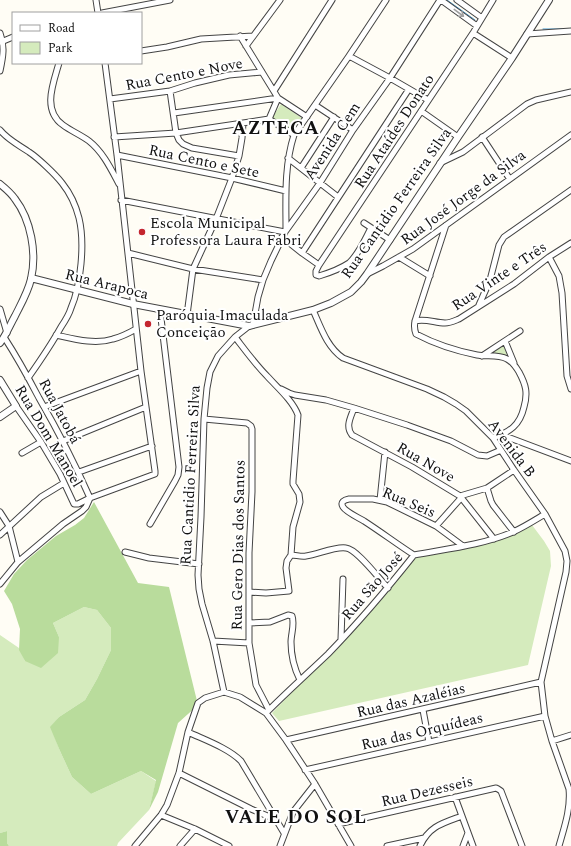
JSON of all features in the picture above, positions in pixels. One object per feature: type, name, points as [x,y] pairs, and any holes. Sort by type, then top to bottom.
[{"type":"street","points":[[96,0],[98,12]]},
{"type":"street","points":[[107,12],[170,0]]},
{"type":"street","points":[[246,46],[280,0]]},
{"type":"street","points":[[274,91],[332,0]]},
{"type":"street","points":[[284,233],[288,158],[294,135],[386,0]]},
{"type":"street","points":[[440,0],[476,26]]},
{"type":"street","name":"Avenida Cem","points":[[251,326],[263,280],[284,233],[320,183],[353,130],[390,78],[440,0]]},
{"type":"street","points":[[457,0],[482,18]]},
{"type":"street","name":"Rua Ataídes Donato","points":[[371,228],[356,255],[348,263],[329,273],[319,276],[316,275],[316,271],[319,266],[473,33],[493,0]]},
{"type":"street","name":"Rua Cantidio Ferreira Silva","points":[[224,692],[199,589],[198,575],[204,418],[206,388],[210,372],[218,356],[235,337],[251,326],[313,310],[331,303],[350,292],[361,282],[550,0]]},
{"type":"street","points":[[527,34],[571,31]]},
{"type":"street","points":[[0,33],[4,50],[0,71]]},
{"type":"street","points":[[473,33],[512,58]]},
{"type":"street","points":[[1,41],[12,36]]},
{"type":"street","points":[[240,36],[278,98],[307,117]]},
{"type":"street","points":[[142,51],[201,39],[253,36]]},
{"type":"street","points":[[349,56],[409,88],[428,100]]},
{"type":"street","points":[[59,64],[50,97],[53,114],[64,126],[90,142],[108,164],[120,186]]},
{"type":"street","points":[[0,584],[18,562],[63,524],[82,511],[86,507],[90,498],[155,474],[136,330],[117,155],[105,64]]},
{"type":"street","name":"Rua Cento e Nove","points":[[110,99],[170,91],[218,77],[262,72]]},
{"type":"street","points":[[302,253],[409,88]]},
{"type":"street","points":[[170,91],[176,133],[179,140],[183,144],[192,148],[239,156]]},
{"type":"street","points":[[440,163],[463,152],[527,104],[536,100],[571,92]]},
{"type":"street","points":[[174,114],[278,98]]},
{"type":"street","points":[[269,119],[278,98]]},
{"type":"street","points":[[315,105],[353,130]]},
{"type":"street","points":[[421,111],[458,137]]},
{"type":"street","points":[[301,168],[334,117]]},
{"type":"street","points":[[114,137],[176,133],[269,119],[294,135]]},
{"type":"street","points":[[187,315],[193,269],[216,219],[232,178],[239,156],[243,123]]},
{"type":"street","points":[[0,130],[6,137],[30,152],[61,182],[75,205],[79,219],[81,236],[80,272],[77,291],[70,310],[48,350],[28,378]]},
{"type":"street","name":"Rua José Jorge da Silva","points":[[367,274],[413,249],[509,178],[571,135]]},
{"type":"street","points":[[482,138],[509,178]]},
{"type":"street","name":"Rua Cento e Sete","points":[[117,155],[232,178],[286,191]]},
{"type":"street","points":[[288,158],[338,197]]},
{"type":"street","points":[[0,184],[15,199],[24,215],[31,236],[33,248],[31,278],[20,305],[0,343]]},
{"type":"street","points":[[479,306],[490,280],[499,245],[504,238],[571,190]]},
{"type":"street","points":[[121,200],[284,233],[302,253],[319,266]]},
{"type":"street","points":[[364,223],[390,240]]},
{"type":"street","points":[[446,225],[415,321],[414,327],[416,334],[427,340],[470,354],[502,357],[514,364]]},
{"type":"street","name":"Rua Vinte e Três","points":[[415,321],[421,320],[445,323],[459,319],[514,284],[549,257],[571,243]]},
{"type":"street","points":[[128,253],[193,269],[263,280]]},
{"type":"street","points":[[399,257],[430,276]]},
{"type":"street","points":[[549,257],[559,276],[562,289],[567,376],[571,389]]},
{"type":"street","name":"Rua Arapoca","points":[[31,278],[77,291],[160,310],[251,326]]},
{"type":"street","name":"Rua Jatobá","points":[[0,309],[5,335],[63,441],[90,498]]},
{"type":"street","points":[[150,524],[175,481],[178,475],[179,467],[160,310]]},
{"type":"street","name":"Avenida B","points":[[313,310],[324,335],[333,350],[338,355],[427,389],[444,397],[466,411],[493,438],[545,514],[565,551],[567,561],[566,572],[541,682],[545,716],[570,796],[570,811],[559,846]]},
{"type":"street","points":[[56,335],[74,339],[98,341],[113,339],[136,330]]},
{"type":"street","points":[[482,356],[520,331]]},
{"type":"street","points":[[235,337],[265,375],[297,410],[298,415],[293,484],[299,494],[300,502],[294,527],[291,555],[287,561],[286,568],[289,591],[266,593],[249,592]]},
{"type":"street","points":[[493,438],[509,432],[515,426],[524,411],[527,395],[524,381],[514,364],[505,341]]},
{"type":"street","points":[[44,406],[141,371]]},
{"type":"street","name":"Rua Dom Manoel","points":[[0,380],[41,442],[60,474],[73,502],[78,504],[90,498]]},
{"type":"street","points":[[275,385],[295,395],[326,400],[354,408],[451,440],[478,455],[487,456],[501,450]]},
{"type":"street","points":[[0,417],[16,406]]},
{"type":"street","points":[[63,441],[146,408]]},
{"type":"street","name":"Rua Nove","points":[[354,408],[348,424],[349,432],[412,467],[460,497],[487,488],[514,470]]},
{"type":"street","name":"Rua Gero Dias dos Santos","points":[[204,418],[247,423],[252,429],[252,492],[249,553],[249,643],[256,685],[267,712]]},
{"type":"street","points":[[502,435],[571,461]]},
{"type":"street","points":[[22,454],[41,442]]},
{"type":"street","points":[[79,472],[152,446]]},
{"type":"street","points":[[380,500],[385,452]]},
{"type":"street","points":[[0,534],[41,497],[64,483]]},
{"type":"street","points":[[487,488],[493,506],[514,532]]},
{"type":"street","points":[[436,526],[460,497],[494,539]]},
{"type":"street","name":"Rua Seis","points":[[414,556],[366,522],[346,510],[342,504],[345,500],[373,499],[387,502],[436,526],[463,546]]},
{"type":"street","points":[[0,512],[9,526],[18,562]]},
{"type":"street","name":"Rua São José","points":[[267,712],[341,639],[388,588],[414,556],[494,539],[514,532],[545,514]]},
{"type":"street","points":[[291,555],[307,556],[346,548],[359,556],[388,588]]},
{"type":"street","points":[[125,552],[149,558],[198,564]]},
{"type":"street","points":[[341,639],[344,579]]},
{"type":"street","points":[[249,623],[270,622],[288,615],[292,616],[292,658],[295,670],[300,680]]},
{"type":"street","points":[[212,641],[249,643]]},
{"type":"street","name":"Rua das Azaléias","points":[[286,740],[541,682]]},
{"type":"street","points":[[135,846],[161,815],[172,794],[179,773],[188,732],[198,703],[204,698],[224,692],[240,697],[267,712],[315,784],[351,846]]},
{"type":"street","points":[[423,710],[430,742]]},
{"type":"street","name":"Rua das Orquídeas","points":[[305,770],[545,716]]},
{"type":"street","points":[[188,732],[229,752],[241,761],[284,833]]},
{"type":"street","points":[[552,741],[571,735]]},
{"type":"street","points":[[179,773],[251,809],[277,820]]},
{"type":"street","points":[[280,846],[293,812],[315,784]]},
{"type":"street","name":"Rua Dezesseis","points":[[338,824],[493,788],[501,791],[522,846]]},
{"type":"street","points":[[455,797],[473,846]]},
{"type":"street","points":[[161,815],[195,829],[229,846]]},
{"type":"street","points":[[420,846],[428,832],[439,824],[462,816]]},
{"type":"street","points":[[180,846],[195,829]]},
{"type":"street","points":[[463,846],[468,833]]},
{"type":"street","points":[[387,846],[424,838]]},
{"type":"green space","points":[[281,104],[303,119],[294,132],[272,118]]},
{"type":"green space","points":[[503,345],[509,359],[488,355]]},
{"type":"green space","points":[[500,438],[504,438],[512,444],[508,446],[507,457],[497,441]]},
{"type":"green space","points":[[94,502],[138,583],[169,587],[198,705],[178,723],[158,792],[149,810],[156,780],[141,771],[91,794],[72,777],[50,727],[59,717],[85,700],[111,650],[111,628],[97,610],[84,607],[53,623],[59,637],[58,653],[41,668],[25,661],[19,650],[20,629],[12,604],[4,591],[14,574],[27,560],[56,536],[84,518]]},
{"type":"green space","points":[[532,525],[550,551],[551,566],[528,665],[279,721],[272,713],[375,606],[390,589],[411,557],[464,549],[515,534]]},
{"type":"green space","points":[[84,607],[97,610],[111,628],[111,650],[85,700],[59,717],[51,727],[72,777],[91,794],[141,771],[156,781],[149,810],[118,843],[117,846],[9,846],[7,843],[7,831],[0,833],[0,635],[19,648],[25,661],[59,637],[53,623]]},
{"type":"green space","points":[[7,831],[7,843],[9,846],[0,846],[0,833]]},
{"type":"waterway","points":[[447,0],[475,20]]},
{"type":"waterway","points":[[543,29],[562,29]]},
{"type":"place","name":"Escola Municipal Professora Laura Fabri","points":[[142,232]]},
{"type":"place","name":"Paróquia Imaculada Conceição","points":[[148,324]]},
{"type":"district","name":"AZTECA","points":[[276,127]]},
{"type":"district","name":"VALE DO SOL","points":[[296,816]]}]
